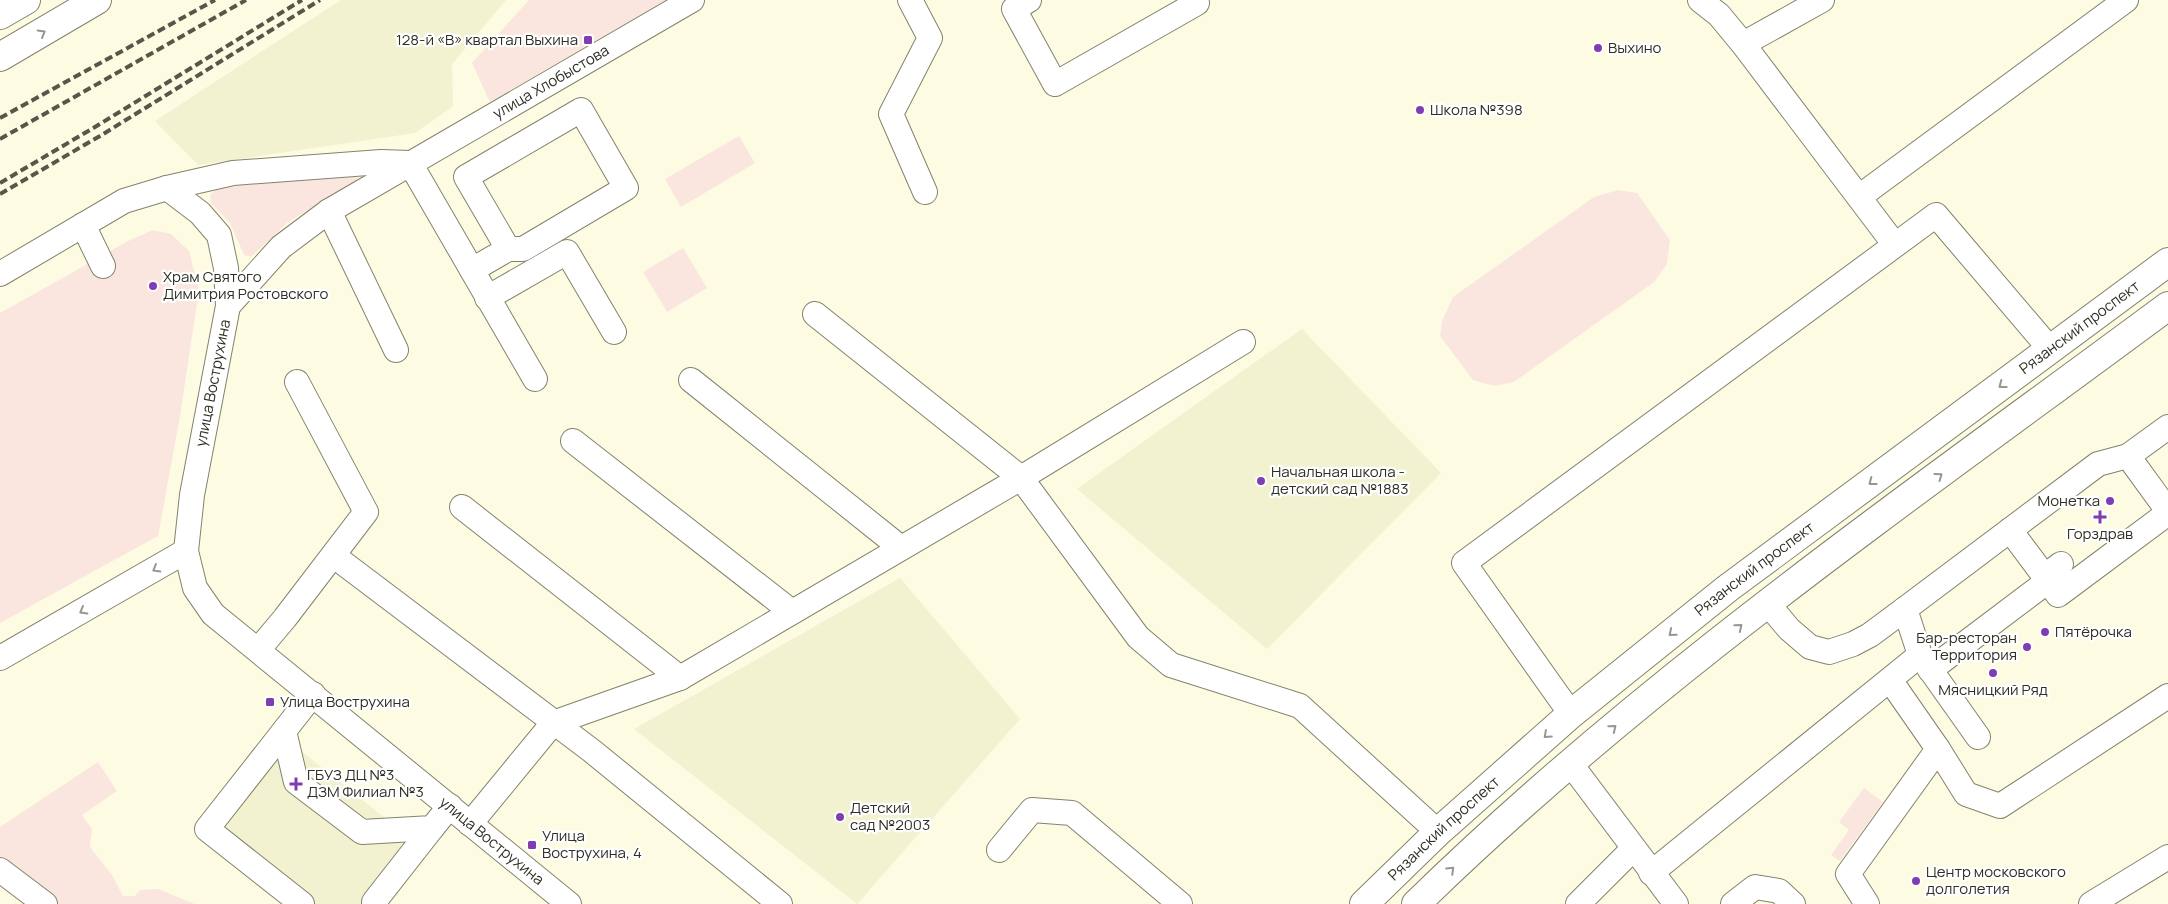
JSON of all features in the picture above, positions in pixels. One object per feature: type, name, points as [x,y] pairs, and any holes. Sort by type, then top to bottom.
[{"type":"main road","points":[[0,15],[26,0]]},
{"type":"main road","points":[[0,57],[97,0]]},
{"type":"main road","name":"Рязанский проспект","points":[[1364,904],[1438,832],[1571,714],[1728,588],[2168,262]]},
{"type":"main road","points":[[1416,904],[1464,858],[1570,763],[1768,604],[2168,306]]},
{"type":"street","name":"улица Хлобыстова","points":[[228,306],[281,247],[329,211],[692,0]]},
{"type":"street","points":[[910,0],[930,38],[891,114],[924,192]]},
{"type":"street","points":[[1029,0],[1014,9],[1055,84],[1198,3],[1196,0]]},
{"type":"street","points":[[1700,0],[1719,15],[1743,44],[1895,245]]},
{"type":"street","points":[[1743,44],[1822,0]]},
{"type":"street","points":[[1859,197],[2126,0]]},
{"type":"street","points":[[472,270],[508,249],[524,249],[626,188],[581,110],[466,178],[508,249]]},
{"type":"street","points":[[0,274],[124,200],[168,188],[233,173],[381,162],[410,163],[535,379]]},
{"type":"street","name":"улица Вострухина","points":[[168,188],[200,213],[219,235],[226,268],[228,306],[192,495],[186,551],[196,588],[213,614],[569,904]]},
{"type":"street","points":[[329,211],[396,350]]},
{"type":"street","points":[[1571,714],[1464,563],[1936,214],[2050,349]]},
{"type":"street","points":[[83,225],[103,266]]},
{"type":"street","points":[[488,298],[566,252],[614,332]]},
{"type":"street","points":[[815,314],[1021,478],[1138,637],[1172,665],[1300,706],[1438,832]]},
{"type":"street","points":[[470,824],[553,723],[680,678],[1021,478],[1243,342]]},
{"type":"street","points":[[691,380],[901,548]]},
{"type":"street","points":[[258,649],[334,556],[366,512],[297,382]]},
{"type":"street","points":[[1768,604],[1789,629],[1810,647],[1829,652],[1853,644],[1870,635],[2098,464],[2128,456],[2168,427]]},
{"type":"street","points":[[573,441],[792,612]]},
{"type":"street","points":[[2010,530],[2051,574],[2058,595],[2168,512],[2128,456]]},
{"type":"street","points":[[462,507],[680,678]]},
{"type":"street","points":[[0,658],[186,551]]},
{"type":"street","points":[[334,556],[592,751],[780,904]]},
{"type":"street","points":[[1651,873],[1890,680],[2007,620],[2051,574]]},
{"type":"street","points":[[1905,609],[1925,663],[1978,737]]},
{"type":"street","points":[[1890,680],[1938,749],[1966,794],[2000,806],[2168,696]]},
{"type":"street","points":[[302,904],[207,829],[313,694]]},
{"type":"street","points":[[284,732],[296,782],[362,832],[432,828]]},
{"type":"street","points":[[1867,904],[1848,874],[1938,749]]},
{"type":"street","points":[[1570,763],[1676,904]]},
{"type":"street","points":[[374,903],[450,806]]},
{"type":"street","points":[[999,850],[1032,810],[1072,813],[1180,904]]},
{"type":"street","points":[[1578,904],[1633,849]]},
{"type":"street","points":[[2096,903],[2168,857]]},
{"type":"street","points":[[0,870],[45,904]]},
{"type":"street","points":[[1733,904],[1755,887],[1778,891],[1793,904]]},
{"type":"shaded area","points":[[341,0],[506,0],[452,64],[453,106],[415,133],[198,165],[155,121]]},
{"type":"shaded area","points":[[529,0],[666,0],[490,102],[472,63]]},
{"type":"shaded area","points":[[739,136],[755,163],[681,207],[665,179]]},
{"type":"shaded area","points":[[355,172],[358,176],[357,181],[288,222],[251,257],[244,255],[230,223],[211,203],[210,195],[216,190],[272,178]]},
{"type":"shaded area","points":[[1618,190],[1637,193],[1670,240],[1667,264],[1654,282],[1514,382],[1494,386],[1473,380],[1440,336],[1442,321],[1453,297],[1594,197]]},
{"type":"shaded area","points":[[153,230],[171,234],[189,251],[199,290],[180,416],[158,536],[0,623],[0,313],[130,240]]},
{"type":"shaded area","points":[[683,248],[707,288],[667,312],[643,272]]},
{"type":"shaded area","name":"Начальная школа - детский сад №1883","points":[[1302,329],[1441,473],[1267,649],[1077,489]]},
{"type":"shaded area","name":"Детский сад №2003","points":[[900,578],[1020,719],[857,904],[634,729]]},
{"type":"shaded area","name":"ГБУЗ ДЦ №3 ДЗМ Филиал №3","points":[[286,739],[414,841],[363,904],[310,904],[215,828]]},
{"type":"shaded area","points":[[98,762],[117,791],[82,815],[92,829],[90,847],[112,875],[123,896],[135,896],[140,890],[158,889],[195,904],[57,904],[0,859],[0,827]]},
{"type":"shaded area","points":[[1864,788],[1883,802],[1840,861],[1831,855],[1849,830],[1839,822]]},
{"type":"railway","points":[[0,118],[215,0]]},
{"type":"railway","points":[[0,139],[246,0]]},
{"type":"railway","points":[[0,183],[302,0]]},
{"type":"railway","points":[[0,194],[100,136],[320,0]]},
{"type":"place","name":"128-й «В» квартал Выхина","points":[[588,40]]},
{"type":"place","name":"Выхино","points":[[1598,48]]},
{"type":"place","name":"Школа №398","points":[[1420,110]]},
{"type":"place","name":"Храм Святого Димитрия Ростовского","points":[[153,286]]},
{"type":"place","name":"Начальная школа - детский сад №1883","points":[[1261,481]]},
{"type":"place","name":"Монетка","points":[[2110,501]]},
{"type":"place","name":"Горздрав","points":[[2100,517]]},
{"type":"place","name":"Пятёрочка","points":[[2045,632]]},
{"type":"place","name":"Бар-ресторан Территория","points":[[2027,647]]},
{"type":"place","name":"Мясницкий Ряд","points":[[1993,673]]},
{"type":"place","name":"Улица Вострухина","points":[[270,702]]},
{"type":"place","name":"ГБУЗ ДЦ №3 ДЗМ Филиал №3","points":[[296,784]]},
{"type":"place","name":"Детский сад №2003","points":[[840,817]]},
{"type":"place","name":"Улица Вострухина, 4","points":[[532,845]]},
{"type":"place","name":"Центр московского долголетия","points":[[1916,881]]}]
